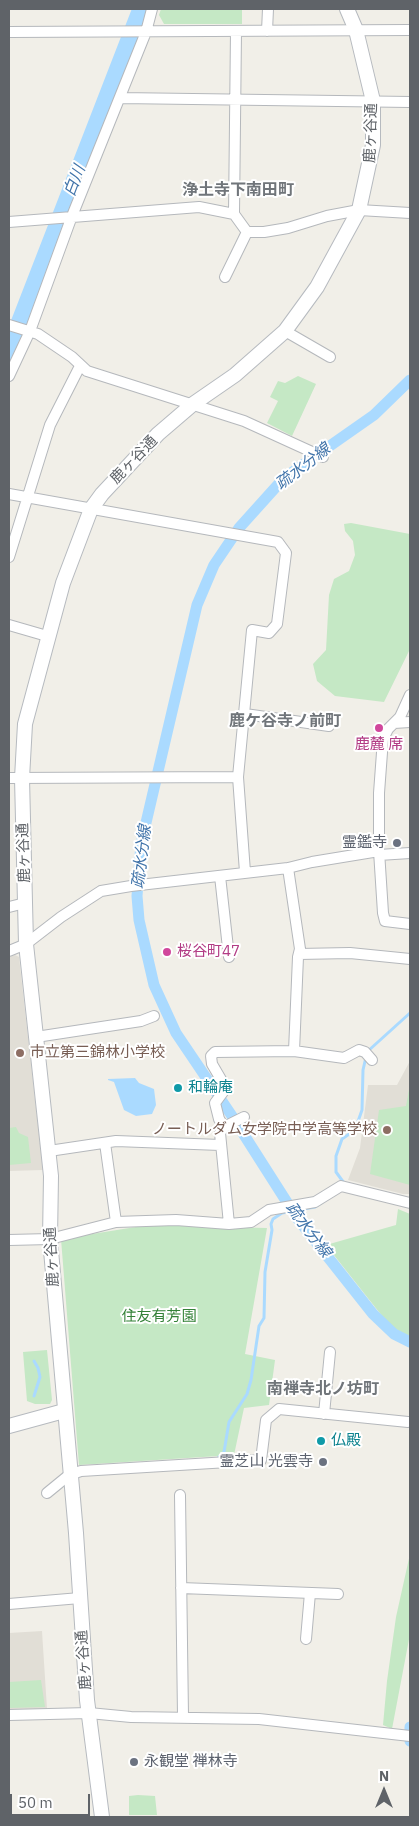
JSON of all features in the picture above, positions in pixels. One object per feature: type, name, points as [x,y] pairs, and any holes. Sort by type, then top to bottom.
[{"type":"street","points":[[9,376],[69,217],[120,98],[152,9]]},
{"type":"street","points":[[267,31],[268,9]]},
{"type":"street","name":"鹿ヶ谷通","points":[[102,1817],[88,1714],[50,1239],[49,1151],[26,944],[25,903],[15,778],[25,724],[47,636],[63,583],[91,509],[132,460],[194,404],[235,375],[285,331],[318,287],[360,210],[373,145],[373,101],[356,30],[347,9]]},
{"type":"street","points":[[9,32],[410,30]]},
{"type":"street","points":[[236,31],[234,214],[247,232]]},
{"type":"street","points":[[120,98],[410,102]]},
{"type":"street","points":[[9,222],[199,207],[234,214]]},
{"type":"street","points":[[247,232],[288,228],[327,216],[360,210],[410,213]]},
{"type":"street","points":[[225,277],[247,232]]},
{"type":"street","points":[[10,326],[38,334],[72,357],[87,371],[244,421],[319,455]]},
{"type":"street","points":[[285,331],[330,357]]},
{"type":"street","points":[[9,557],[50,426],[80,366]]},
{"type":"street","points":[[9,494],[278,542],[286,553],[277,624],[269,633],[252,630],[238,777],[245,872]]},
{"type":"street","points":[[9,625],[47,636]]},
{"type":"street","points":[[410,695],[400,717],[383,739],[379,793],[382,913],[385,921],[410,924]]},
{"type":"street","points":[[244,714],[329,726]]},
{"type":"street","points":[[394,723],[410,722]]},
{"type":"street","points":[[15,778],[238,777]]},
{"type":"street","points":[[9,951],[26,944],[92,895],[109,889],[288,868],[312,862],[379,853],[410,853]]},
{"type":"street","points":[[288,868],[300,949],[294,1051]]},
{"type":"street","points":[[220,876],[229,958]]},
{"type":"street","points":[[9,907],[25,903]]},
{"type":"street","points":[[299,954],[350,953],[410,959]]},
{"type":"street","points":[[36,1037],[140,1021],[154,1016]]},
{"type":"street","points":[[229,1224],[224,1156],[220,1145],[220,1133],[235,1121],[219,1119],[214,1103],[226,1088],[212,1064],[211,1056],[215,1052],[294,1051],[344,1058],[359,1050],[369,1056]]},
{"type":"street","points":[[49,1151],[116,1141],[220,1145]]},
{"type":"street","points":[[105,1143],[116,1222]]},
{"type":"street","points":[[9,1240],[50,1239],[116,1222],[176,1220],[229,1224],[251,1222],[269,1210],[316,1202],[341,1186],[410,1203]]},
{"type":"street","points":[[324,1414],[330,1352]]},
{"type":"street","points":[[47,1493],[70,1475],[81,1471],[261,1460],[266,1420],[279,1409],[408,1422]]},
{"type":"street","points":[[9,1426],[64,1411]]},
{"type":"street","points":[[180,1495],[183,1716]]},
{"type":"street","points":[[181,1588],[338,1594]]},
{"type":"street","points":[[306,1639],[310,1593]]},
{"type":"street","points":[[9,1604],[80,1598]]},
{"type":"street","points":[[9,1715],[88,1714],[131,1717],[183,1716],[259,1719],[408,1736]]},
{"type":"shaded area","name":"市立第三錦林小学校","points":[[15,955],[19,957],[43,1170],[9,1171],[9,957]]},
{"type":"shaded area","name":"ノートルダム女学院中学高等学校","points":[[410,1061],[410,1194],[403,1194],[348,1180],[360,1148],[368,1085],[397,1085]]},
{"type":"shaded area","points":[[42,1631],[47,1709],[9,1710],[9,1633]]},
{"type":"green space","points":[[161,9],[242,9],[242,24],[164,24],[159,15]]},
{"type":"green space","points":[[298,376],[316,384],[292,436],[267,423],[278,401],[270,397],[278,381],[285,383]]},
{"type":"green space","points":[[351,523],[410,534],[410,649],[384,702],[335,696],[317,681],[313,664],[326,650],[329,595],[334,579],[349,571],[355,555],[353,541],[345,531],[344,524]]},
{"type":"green space","points":[[410,1084],[410,1185],[370,1174],[379,1110],[406,1106]]},
{"type":"green space","points":[[16,1127],[19,1133],[28,1137],[31,1163],[9,1165],[9,1128]]},
{"type":"green space","points":[[398,1209],[410,1214],[410,1339],[390,1326],[326,1245],[396,1225]]},
{"type":"green space","name":"住友有芳園","points":[[148,1225],[267,1228],[245,1354],[275,1360],[269,1405],[244,1408],[234,1455],[79,1465],[61,1239]]},
{"type":"green space","points":[[47,1350],[52,1400],[50,1404],[35,1404],[27,1401],[23,1352]]},
{"type":"green space","points":[[410,1554],[410,1634],[392,1729],[383,1725],[387,1681],[396,1617]]},
{"type":"green space","points":[[41,1680],[45,1707],[9,1708],[9,1682]]},
{"type":"green space","points":[[129,1796],[155,1796],[157,1815],[129,1815]]},
{"type":"water","points":[[135,1078],[139,1083],[154,1089],[156,1105],[152,1114],[136,1116],[124,1110],[114,1082],[108,1080]]},
{"type":"waterway","name":"白川","points":[[9,352],[142,9]]},
{"type":"waterway","name":"疏水分線","points":[[410,380],[374,415],[284,478],[239,528],[214,565],[197,605],[141,844],[137,896],[139,920],[154,985],[176,1033],[297,1218],[373,1314],[394,1334],[410,1342]]},
{"type":"waterway","points":[[368,1051],[410,1013]]},
{"type":"waterway","points":[[344,1183],[336,1172],[336,1156],[342,1139],[355,1130],[362,1110],[363,1070],[366,1057]]},
{"type":"waterway","points":[[218,1458],[224,1452],[229,1422],[247,1394],[251,1380],[259,1326],[264,1318],[265,1272],[273,1219],[282,1213],[315,1207],[327,1199]]},
{"type":"waterway","points":[[34,1361],[40,1377],[34,1396]]},
{"type":"waterway","name":"疏水分線","points":[[410,1727],[410,1741]]},
{"type":"place","name":"鹿麓 席","points":[[379,728]]},
{"type":"place","name":"霊鑑寺","points":[[397,843]]},
{"type":"place","name":"桜谷町47","points":[[167,952]]},
{"type":"place","name":"市立第三錦林小学校","points":[[20,1053]]},
{"type":"place","name":"和輪庵","points":[[178,1088]]},
{"type":"place","name":"ノートルダム女学院中学高等学校","points":[[387,1130]]},
{"type":"place","name":"仏殿","points":[[321,1441]]},
{"type":"place","name":"霊芝山 光雲寺","points":[[323,1462]]},
{"type":"place","name":"永観堂 禅林寺","points":[[134,1762]]},
{"type":"district","name":"浄土寺下南田町","points":[[238,190]]},
{"type":"district","name":"鹿ケ谷寺ノ前町","points":[[285,721]]},
{"type":"district","name":"南禅寺北ノ坊町","points":[[323,1389]]}]
